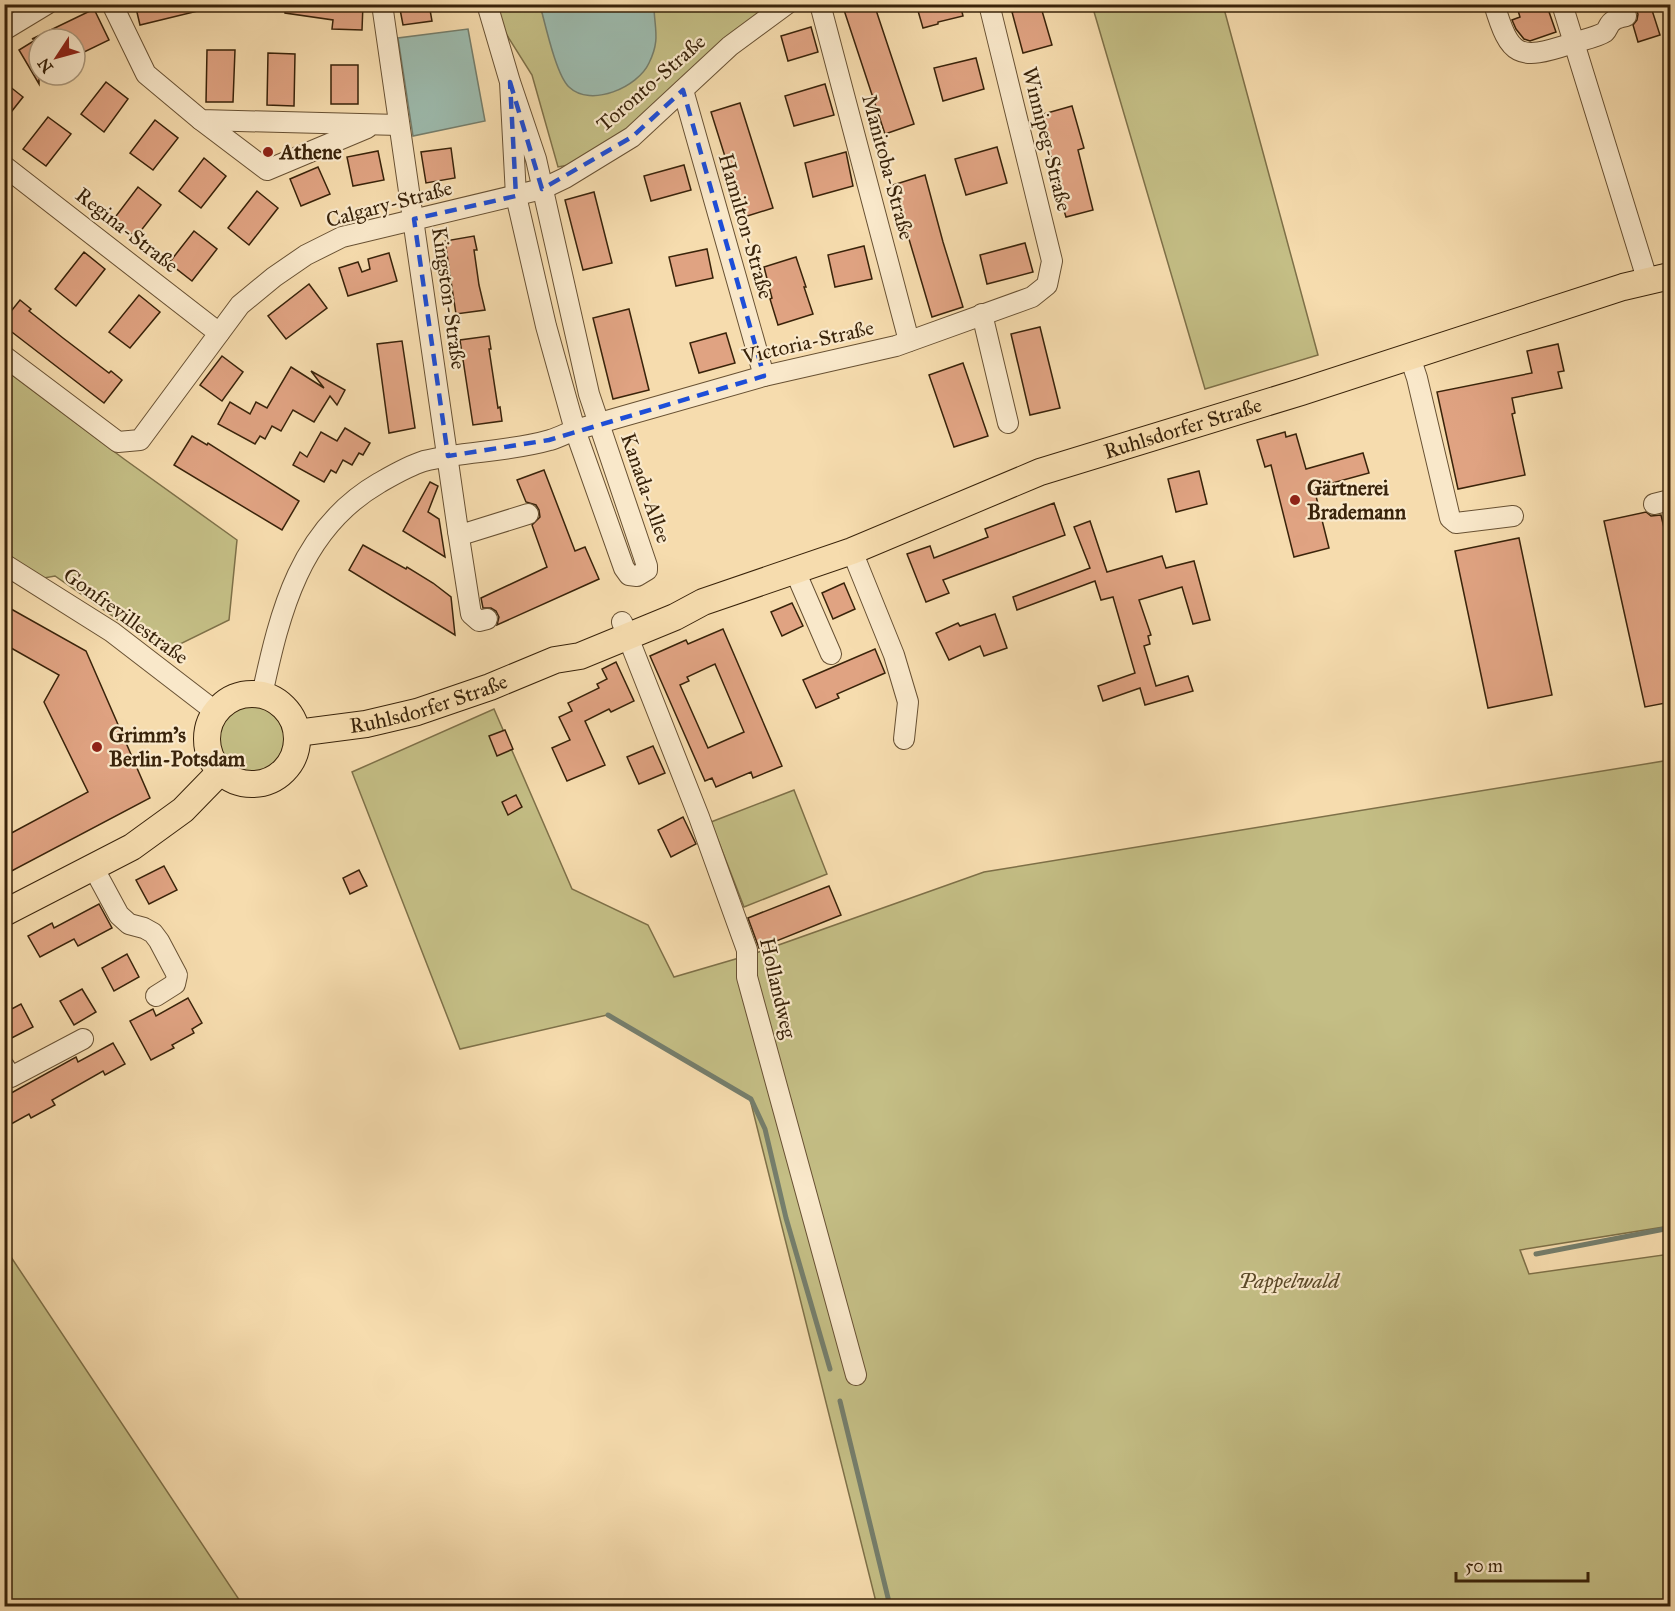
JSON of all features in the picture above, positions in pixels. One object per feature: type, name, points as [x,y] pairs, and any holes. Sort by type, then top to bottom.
[{"type":"main road","name":"Ruhlsdorfer Straße","points":[[297,733],[366,724],[417,712],[490,687],[555,660],[580,656],[624,629],[675,617],[703,602],[852,551],[1040,472],[1410,357],[1623,287],[1659,279]]},
{"type":"main road","points":[[245,694],[262,695],[275,700],[286,709],[293,720],[297,733],[295,753],[291,762],[277,777],[258,784],[238,782],[221,771],[213,761],[208,749],[209,724],[216,712],[228,700],[245,694]]},
{"type":"main road","points":[[4,913],[132,848],[174,817],[221,771]]},
{"type":"street","points":[[4,30],[47,4]]},
{"type":"street","points":[[112,4],[146,74],[201,120],[267,170],[372,125]]},
{"type":"street","name":"Kingston-Straße","points":[[382,4],[471,614],[479,621],[487,620]]},
{"type":"street","name":"Kanada-Allee","points":[[487,4],[536,159],[589,394],[647,566],[647,570],[637,576],[629,575],[624,568],[575,430],[546,326],[516,196],[510,82]]},
{"type":"street","name":"Toronto-Straße","points":[[542,189],[565,178],[632,137],[730,46],[787,4]]},
{"type":"street","name":"Manitoba-Straße","points":[[820,4],[909,341]]},
{"type":"street","name":"Winnipeg-Straße","points":[[989,4],[1053,261],[1047,285]]},
{"type":"street","points":[[1494,4],[1503,33],[1509,43],[1518,51],[1530,54],[1542,53],[1605,32],[1612,21],[1626,16]]},
{"type":"street","points":[[1562,4],[1659,279]]},
{"type":"street","name":"Hamilton-Straße","points":[[683,90],[764,376]]},
{"type":"street","points":[[201,120],[399,125]]},
{"type":"street","name":"Regina-Straße","points":[[4,165],[219,333]]},
{"type":"street","name":"Calgary-Straße","points":[[4,356],[118,442],[140,440],[240,305],[306,255],[342,237],[542,189]]},
{"type":"street","name":"Victoria-Straße","points":[[262,695],[282,615],[299,571],[315,541],[350,503],[370,488],[413,465],[448,456],[549,440],[575,430],[764,376],[844,359],[909,341],[1032,297],[1047,285]]},
{"type":"street","points":[[982,314],[1008,423]]},
{"type":"street","points":[[1410,357],[1450,518],[1456,523],[1513,516]]},
{"type":"street","points":[[458,531],[467,533],[528,514]]},
{"type":"street","points":[[852,551],[894,655],[908,702],[904,739]]},
{"type":"street","name":"Gonfrevillestraße","points":[[4,564],[112,632],[216,712]]},
{"type":"street","points":[[795,571],[831,654]]},
{"type":"street","name":"Hollandweg","points":[[624,629],[699,817],[747,951],[747,977],[856,1375]]},
{"type":"street","points":[[93,867],[119,915],[129,924],[153,933],[177,975],[175,984],[156,996]]},
{"type":"street","points":[[4,1066],[11,1077],[83,1039]]},
{"type":"highlighted area","points":[[510,82],[542,189],[632,137],[683,90],[764,376],[549,440],[448,456],[414,219],[516,196]]},
{"type":"green space","points":[[488,5],[540,5],[560,71],[570,87],[654,5],[787,5],[595,160],[558,167],[532,75]]},
{"type":"green space","points":[[1092,5],[1223,5],[1318,355],[1205,389]]},
{"type":"green space","points":[[4,369],[237,540],[229,620],[164,652],[55,576],[44,578],[5,554]]},
{"type":"green space","points":[[244,706],[258,706],[270,711],[279,720],[284,739],[282,752],[275,763],[258,772],[244,772],[232,767],[223,758],[218,746],[218,732],[223,720],[232,711]]},
{"type":"green space","name":"Pappelwald","points":[[494,709],[572,889],[648,925],[674,977],[756,953],[984,872],[1670,760],[1670,1226],[1520,1250],[1529,1274],[1670,1254],[1670,1606],[877,1606],[750,1099],[607,1015],[460,1049],[352,772]]},
{"type":"green space","points":[[794,790],[827,874],[744,907],[711,822]]},
{"type":"green space","points":[[5,1248],[242,1604],[236,1606],[5,1606]]},
{"type":"shaded area","points":[[540,5],[654,5],[656,40],[653,55],[643,72],[625,87],[601,95],[578,93],[569,87],[560,72]]},
{"type":"shaded area","points":[[468,29],[485,121],[413,136],[398,38]]},
{"type":"building","points":[[135,4],[201,4],[202,10],[140,25]]},
{"type":"building","points":[[285,4],[363,4],[362,30],[332,29],[333,20],[285,13]]},
{"type":"building","points":[[399,4],[429,4],[432,21],[403,25]]},
{"type":"building","points":[[842,4],[874,4],[914,124],[885,134]]},
{"type":"building","points":[[916,4],[960,4],[963,16],[923,28]]},
{"type":"building","points":[[1040,4],[1052,45],[1023,53],[1012,12]]},
{"type":"building","points":[[1516,4],[1543,4],[1544,10],[1548,9],[1556,32],[1530,41],[1524,39],[1512,20],[1520,17]]},
{"type":"building","points":[[1629,4],[1650,4],[1660,35],[1638,42],[1633,25],[1638,14]]},
{"type":"building","points":[[94,9],[109,40],[87,51],[87,27],[57,27]]},
{"type":"building","points":[[811,27],[818,52],[788,61],[781,36]]},
{"type":"building","points":[[27,45],[27,64],[19,50]]},
{"type":"building","points":[[207,50],[235,50],[233,102],[206,102]]},
{"type":"building","points":[[268,53],[295,54],[294,106],[267,105]]},
{"type":"building","points":[[976,58],[984,89],[943,101],[934,68]]},
{"type":"building","points":[[331,65],[358,65],[358,104],[331,104]]},
{"type":"building","points":[[4,82],[23,97],[4,121]]},
{"type":"building","points":[[106,82],[128,99],[104,132],[81,114]]},
{"type":"building","points":[[825,84],[834,115],[794,126],[785,96]]},
{"type":"building","points":[[740,103],[773,208],[744,217],[711,112]]},
{"type":"building","points":[[1072,106],[1084,148],[1078,150],[1093,210],[1066,217],[1040,115]]},
{"type":"building","points":[[48,117],[71,134],[46,166],[23,149]]},
{"type":"building","points":[[155,120],[178,138],[153,170],[130,153]]},
{"type":"building","points":[[997,147],[1007,183],[966,195],[955,159]]},
{"type":"building","points":[[451,148],[455,178],[426,183],[421,152]]},
{"type":"building","points":[[378,151],[384,180],[353,186],[347,157]]},
{"type":"building","points":[[846,152],[853,186],[813,197],[805,163]]},
{"type":"building","points":[[204,158],[226,176],[201,208],[179,191]]},
{"type":"building","points":[[684,165],[691,190],[651,201],[644,176]]},
{"type":"building","points":[[318,167],[330,194],[301,206],[290,179]]},
{"type":"building","points":[[925,175],[963,307],[932,317],[893,185]]},
{"type":"building","points":[[138,187],[161,205],[136,237],[113,220]]},
{"type":"building","points":[[257,191],[278,208],[249,245],[228,228]]},
{"type":"building","points":[[594,192],[612,263],[583,270],[565,200]]},
{"type":"building","points":[[194,231],[217,249],[192,281],[169,263]]},
{"type":"building","points":[[474,236],[479,285],[485,310],[456,314],[445,241]]},
{"type":"building","points":[[1025,243],[1033,272],[987,284],[980,255]]},
{"type":"building","points":[[864,246],[872,279],[835,287],[828,255]]},
{"type":"building","points":[[707,249],[713,278],[676,286],[669,257]]},
{"type":"building","points":[[84,252],[105,269],[76,306],[55,289]]},
{"type":"building","points":[[389,253],[397,281],[348,296],[339,268],[358,262],[362,272],[370,269],[368,259]]},
{"type":"building","points":[[796,257],[813,314],[778,325],[764,267]]},
{"type":"building","points":[[309,284],[327,308],[286,339],[268,316]]},
{"type":"building","points":[[139,295],[160,312],[130,348],[109,332]]},
{"type":"building","points":[[20,300],[31,309],[29,311],[63,338],[109,373],[111,371],[122,380],[104,403],[4,326],[4,320]]},
{"type":"building","points":[[629,309],[649,390],[613,399],[593,318]]},
{"type":"building","points":[[1040,327],[1060,408],[1030,415],[1011,334]]},
{"type":"building","points":[[726,333],[735,363],[699,373],[690,343]]},
{"type":"building","points":[[489,336],[498,408],[500,407],[502,421],[473,425],[460,340]]},
{"type":"building","points":[[402,341],[415,428],[389,433],[377,344]]},
{"type":"building","points":[[1558,344],[1564,371],[1558,372],[1562,388],[1512,398],[1515,413],[1512,414],[1525,475],[1458,489],[1437,392],[1532,373],[1527,351]]},
{"type":"building","points":[[222,356],[243,372],[222,401],[200,385]]},
{"type":"building","points":[[963,363],[988,436],[954,447],[929,375]]},
{"type":"building","points":[[291,367],[324,388],[311,371],[345,390],[337,405],[330,396],[314,422],[293,410],[281,431],[272,426],[265,439],[260,436],[255,444],[218,424],[230,402],[250,414],[256,402],[267,408]]},
{"type":"building","points":[[345,428],[370,443],[363,455],[359,453],[352,465],[343,460],[336,473],[331,470],[324,482],[293,465],[300,452],[307,457],[321,432],[337,441]]},
{"type":"building","points":[[1285,432],[1286,437],[1296,434],[1306,469],[1363,453],[1369,473],[1314,488],[1329,548],[1294,557],[1271,465],[1265,467],[1257,440]]},
{"type":"building","points":[[192,436],[207,445],[208,443],[299,501],[282,530],[174,465]]},
{"type":"building","points":[[544,470],[575,551],[585,547],[599,579],[497,625],[499,617],[496,611],[483,608],[481,598],[547,567],[532,525],[540,517],[539,510],[536,505],[526,502],[517,480]]},
{"type":"building","points":[[1199,471],[1207,504],[1176,512],[1168,479]]},
{"type":"building","points":[[430,482],[438,486],[428,512],[439,519],[445,557],[403,531]]},
{"type":"building","points":[[1054,503],[1065,535],[943,580],[949,593],[926,602],[907,554],[930,546],[934,558],[988,537],[985,529]]},
{"type":"building","points":[[1646,512],[1651,516],[1661,515],[1671,558],[1671,702],[1645,707],[1604,521]]},
{"type":"building","points":[[1090,521],[1107,572],[1162,556],[1166,568],[1194,561],[1210,620],[1193,624],[1182,587],[1139,600],[1151,635],[1148,636],[1150,644],[1144,646],[1156,686],[1188,676],[1193,691],[1145,705],[1140,688],[1103,701],[1098,686],[1135,673],[1113,597],[1101,600],[1095,581],[1017,610],[1013,597],[1090,568],[1074,527]]},
{"type":"building","points":[[1519,538],[1552,695],[1488,708],[1455,551]]},
{"type":"building","points":[[363,545],[406,569],[407,567],[451,597],[455,635],[349,570]]},
{"type":"building","points":[[844,583],[855,609],[833,619],[822,593]]},
{"type":"building","points":[[792,603],[803,626],[782,636],[771,612]]},
{"type":"building","name":"Grimm's Berlin-Potsdam","points":[[4,605],[86,651],[150,798],[4,875],[4,837],[88,792],[44,702],[59,675],[4,644]]},
{"type":"building","points":[[995,614],[1007,648],[984,656],[980,646],[949,660],[936,633],[958,623],[960,626]]},
{"type":"building","points":[[723,629],[782,766],[753,778],[751,772],[716,787],[712,778],[705,781],[650,656],[686,640],[688,644]],"holes":[[[715,664],[744,732],[708,748],[680,685],[689,681],[687,677]]]},
{"type":"building","points":[[875,649],[885,673],[837,694],[839,698],[816,708],[803,680]]},
{"type":"building","points":[[616,662],[634,701],[611,712],[609,709],[585,721],[605,765],[567,781],[552,748],[570,740],[559,717],[572,711],[568,703],[599,688],[597,684],[607,679],[602,669]]},
{"type":"building","points":[[505,730],[513,749],[497,756],[489,736]]},
{"type":"building","points":[[653,746],[665,773],[639,784],[627,757]]},
{"type":"building","points":[[516,795],[522,807],[508,815],[502,802]]},
{"type":"building","points":[[683,817],[696,844],[671,857],[658,830]]},
{"type":"building","points":[[164,866],[177,890],[149,904],[136,880]]},
{"type":"building","points":[[359,870],[367,886],[350,894],[343,878]]},
{"type":"building","points":[[829,886],[841,915],[759,948],[748,918]]},
{"type":"building","points":[[99,904],[112,928],[78,946],[74,939],[40,957],[28,936],[52,923],[54,928]]},
{"type":"building","points":[[127,954],[139,977],[114,991],[102,968]]},
{"type":"building","points":[[82,989],[96,1012],[74,1025],[60,1001]]},
{"type":"building","points":[[188,998],[202,1023],[192,1029],[194,1033],[172,1045],[174,1048],[151,1060],[130,1021],[153,1009],[156,1016]]},
{"type":"building","points":[[21,1004],[33,1027],[4,1042],[4,1013]]},
{"type":"building","points":[[113,1043],[125,1064],[105,1075],[103,1071],[52,1100],[55,1105],[31,1118],[29,1114],[4,1128],[4,1097],[76,1057],[78,1062]]},
{"type":"waterway","points":[[608,1015],[751,1099],[765,1129],[786,1218],[830,1369]]},
{"type":"waterway","points":[[1536,1254],[1670,1228]]},
{"type":"waterway","points":[[840,1401],[890,1606]]},
{"type":"place","name":"Athene","points":[[268,152]]},
{"type":"place","name":"Gärtnerei Brademann","points":[[1295,500]]},
{"type":"place","name":"Grimm's Berlin-Potsdam","points":[[97,747]]}]
